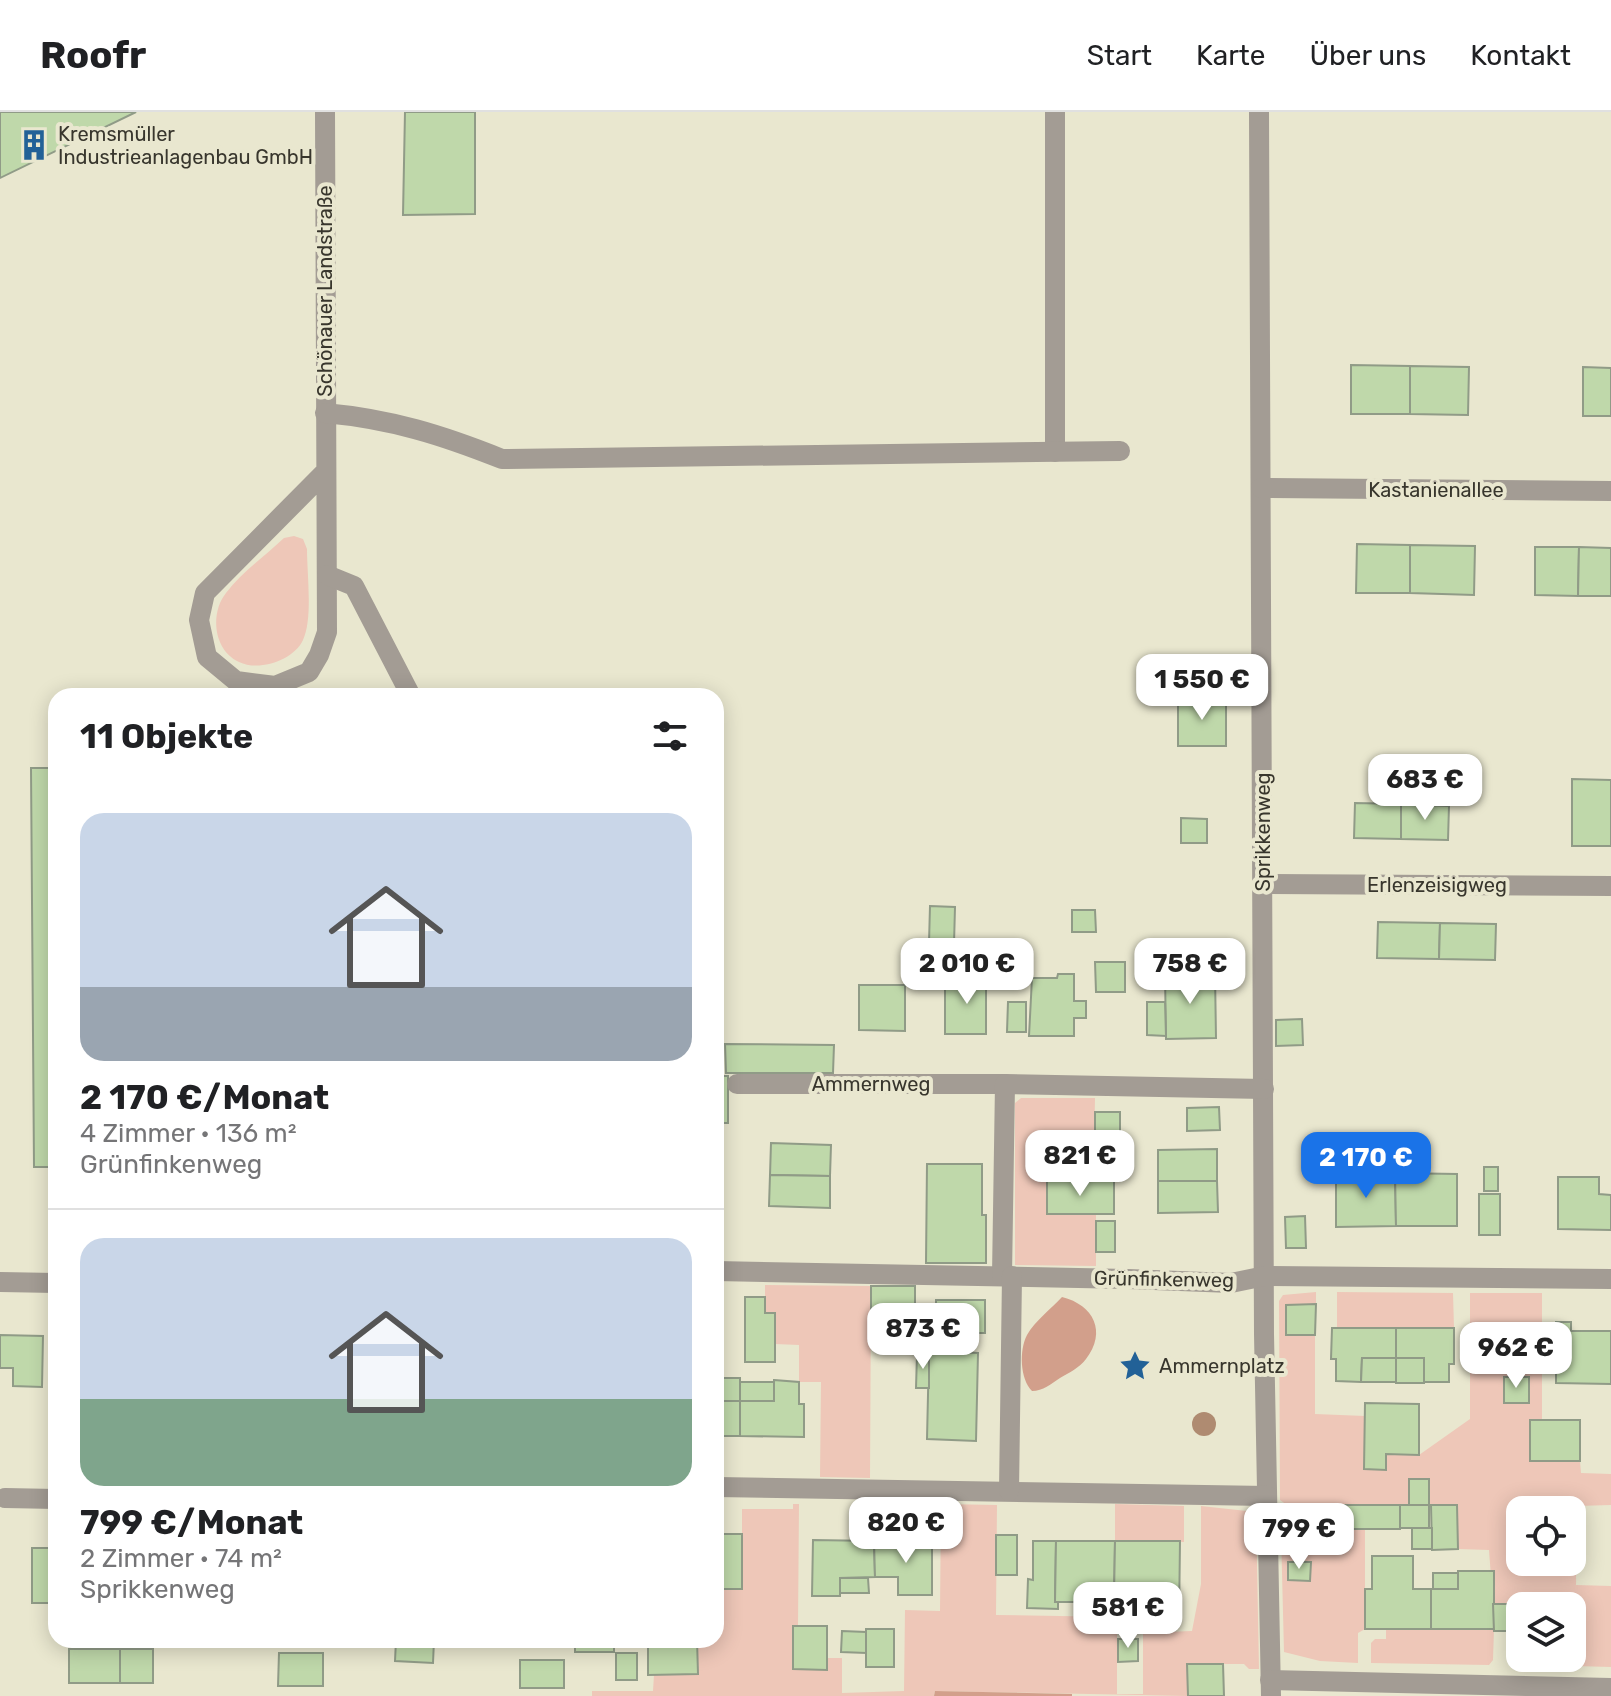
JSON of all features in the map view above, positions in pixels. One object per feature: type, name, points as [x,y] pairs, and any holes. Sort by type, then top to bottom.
[{"type":"street","name":"Schönauer Landstraße","points":[[325,112],[327,632],[309,672],[275,686],[236,681],[207,657],[199,620],[205,593],[326,471]]},
{"type":"street","points":[[1055,112],[1055,452]]},
{"type":"street","name":"Sprikkenweg","points":[[1259,112],[1265,1276],[1271,1688]]},
{"type":"street","points":[[325,413],[366,417],[439,434],[502,459],[1120,451]]},
{"type":"street","name":"Kastanienallee","points":[[1261,488],[1611,491]]},
{"type":"street","points":[[327,575],[354,586],[407,688]]},
{"type":"street","name":"Erlenzeisigweg","points":[[1263,884],[1611,886]]},
{"type":"street","name":"Ammernweg","points":[[737,1084],[1005,1084]]},
{"type":"street","points":[[1009,1491],[1005,1084],[1264,1089]]},
{"type":"street","name":"Grünfinkenweg","points":[[724,1271],[1231,1283],[1265,1276],[1611,1279]]},
{"type":"street","points":[[0,1282],[48,1283]]},
{"type":"street","points":[[724,1487],[1267,1496]]},
{"type":"street","points":[[5,1498],[48,1499]]},
{"type":"street","points":[[1271,1688],[1611,1688]]},
{"type":"shaded area","points":[[294,536],[303,539],[307,549],[309,609],[303,640],[292,653],[275,662],[256,666],[239,662],[230,656],[219,640],[216,620],[221,601],[232,586],[284,538]]},
{"type":"shaded area","points":[[1021,1098],[1095,1098],[1094,1150],[1047,1150],[1047,1213],[1096,1214],[1096,1266],[1015,1265],[1015,1103]]},
{"type":"shaded area","points":[[765,1285],[871,1286],[870,1478],[820,1477],[821,1382],[799,1382],[799,1345],[775,1344],[775,1314],[765,1313]]},
{"type":"shaded area","points":[[1316,1292],[1316,1304],[1286,1305],[1286,1335],[1315,1335],[1315,1414],[1365,1416],[1364,1469],[1385,1470],[1386,1454],[1419,1455],[1470,1419],[1470,1293],[1542,1293],[1542,1420],[1531,1461],[1580,1461],[1581,1473],[1611,1474],[1611,1505],[1586,1506],[1586,1496],[1506,1496],[1506,1576],[1576,1576],[1576,1585],[1611,1586],[1611,1667],[1586,1666],[1586,1592],[1506,1592],[1506,1604],[1493,1604],[1489,1550],[1458,1549],[1457,1506],[1429,1505],[1429,1479],[1409,1479],[1409,1505],[1287,1505],[1280,1500],[1279,1301],[1283,1295]]},
{"type":"shaded area","points":[[1337,1292],[1453,1293],[1454,1328],[1337,1328]]},
{"type":"shaded area","points":[[1062,1297],[1082,1306],[1089,1313],[1094,1321],[1096,1339],[1081,1365],[1047,1387],[1032,1391],[1023,1372],[1024,1341],[1034,1325]]},
{"type":"shaded area","points":[[793,1504],[799,1504],[798,1626],[793,1627],[794,1669],[826,1670],[827,1658],[842,1658],[842,1693],[904,1691],[905,1610],[940,1611],[941,1504],[997,1505],[996,1615],[1117,1617],[1117,1694],[1143,1694],[1143,1633],[1192,1631],[1201,1584],[1201,1506],[1256,1512],[1259,1669],[1249,1669],[1244,1664],[1188,1664],[1188,1696],[935,1691],[934,1696],[592,1696],[592,1691],[653,1691],[654,1675],[697,1674],[697,1648],[724,1648],[724,1589],[742,1588],[742,1509],[793,1509]]},
{"type":"shaded area","points":[[874,1504],[936,1504],[936,1525],[914,1525],[913,1540],[874,1541]]},
{"type":"shaded area","points":[[1115,1504],[1184,1506],[1184,1542],[1115,1541]]},
{"type":"shaded area","points":[[1287,1529],[1365,1529],[1365,1629],[1358,1633],[1358,1663],[1320,1661],[1284,1652],[1281,1533]]},
{"type":"shaded area","points":[[1386,1629],[1494,1629],[1493,1660],[1489,1665],[1371,1663],[1371,1643],[1375,1639],[1386,1639]]},
{"type":"shaded area","points":[[935,1691],[1072,1694],[1072,1696],[934,1696]]},
{"type":"building","name":"Kremsmüller Industrieanlagenbau GmbH","points":[[0,112],[136,112],[0,178]]},
{"type":"building","points":[[405,112],[475,112],[475,214],[403,215]]},
{"type":"building","points":[[1351,365],[1410,366],[1410,414],[1351,414]]},
{"type":"building","points":[[1410,366],[1469,367],[1468,415],[1410,414]]},
{"type":"building","points":[[1583,367],[1611,368],[1611,416],[1583,416]]},
{"type":"building","points":[[1357,544],[1410,545],[1410,593],[1356,593]]},
{"type":"building","points":[[1410,545],[1475,546],[1474,595],[1410,593]]},
{"type":"building","points":[[1535,547],[1579,547],[1578,596],[1535,595]]},
{"type":"building","points":[[1579,547],[1611,548],[1611,596],[1578,596]]},
{"type":"building","points":[[1178,697],[1226,697],[1226,746],[1178,746]]},
{"type":"building","points":[[31,768],[48,768],[48,1167],[34,1167]]},
{"type":"building","points":[[1572,779],[1611,780],[1611,846],[1572,846]]},
{"type":"building","points":[[1355,803],[1401,804],[1401,839],[1354,838]]},
{"type":"building","points":[[1401,804],[1449,806],[1448,840],[1401,839]]},
{"type":"building","points":[[1181,818],[1207,819],[1207,843],[1181,843]]},
{"type":"building","points":[[930,906],[955,907],[954,944],[929,943]]},
{"type":"building","points":[[1072,910],[1095,910],[1096,932],[1072,932]]},
{"type":"building","points":[[1378,922],[1440,923],[1439,959],[1377,958]]},
{"type":"building","points":[[1440,923],[1496,924],[1495,960],[1439,959]]},
{"type":"building","points":[[1095,962],[1125,962],[1125,992],[1096,992]]},
{"type":"building","points":[[959,974],[986,974],[986,1034],[945,1034],[945,987],[959,987]]},
{"type":"building","points":[[1058,974],[1074,974],[1074,1001],[1086,1001],[1086,1018],[1074,1018],[1074,1036],[1029,1036],[1032,978],[1057,978]]},
{"type":"building","points":[[1165,974],[1215,974],[1216,1038],[1166,1039]]},
{"type":"building","points":[[859,985],[905,985],[905,1031],[859,1030]]},
{"type":"building","points":[[1008,1002],[1026,1002],[1026,1032],[1007,1032]]},
{"type":"building","points":[[1147,1002],[1165,1002],[1166,1036],[1147,1035]]},
{"type":"building","points":[[1302,1019],[1303,1045],[1276,1046],[1276,1020]]},
{"type":"building","points":[[725,1044],[834,1045],[833,1073],[726,1073]]},
{"type":"building","points":[[724,1076],[728,1076],[728,1123],[724,1123]]},
{"type":"building","points":[[1219,1107],[1220,1130],[1187,1131],[1187,1108]]},
{"type":"building","points":[[1095,1112],[1120,1112],[1120,1145],[1095,1144]]},
{"type":"building","points":[[771,1143],[831,1145],[830,1176],[770,1175]]},
{"type":"building","points":[[1217,1149],[1217,1181],[1158,1181],[1158,1150]]},
{"type":"building","points":[[1047,1150],[1114,1150],[1114,1181],[1047,1181]]},
{"type":"building","points":[[927,1164],[982,1164],[986,1263],[926,1263]]},
{"type":"building","points":[[1484,1167],[1498,1167],[1498,1191],[1484,1191]]},
{"type":"building","points":[[1336,1173],[1395,1173],[1396,1226],[1336,1227]]},
{"type":"building","points":[[1395,1173],[1457,1174],[1457,1226],[1396,1226]]},
{"type":"building","points":[[770,1175],[830,1176],[830,1208],[769,1206]]},
{"type":"building","points":[[1558,1177],[1599,1177],[1599,1194],[1611,1195],[1611,1230],[1558,1229]]},
{"type":"building","points":[[1047,1181],[1114,1181],[1114,1214],[1047,1214]]},
{"type":"building","points":[[1158,1181],[1217,1181],[1218,1212],[1158,1213]]},
{"type":"building","points":[[1479,1194],[1500,1194],[1500,1235],[1479,1235]]},
{"type":"building","points":[[1305,1216],[1306,1248],[1286,1248],[1285,1217]]},
{"type":"building","points":[[1096,1221],[1115,1221],[1115,1252],[1096,1252]]},
{"type":"building","points":[[871,1286],[915,1286],[915,1321],[871,1321]]},
{"type":"building","points":[[745,1297],[765,1297],[765,1313],[775,1313],[775,1362],[745,1362]]},
{"type":"building","points":[[936,1300],[985,1300],[985,1333],[936,1333]]},
{"type":"building","points":[[1316,1304],[1315,1335],[1286,1335],[1286,1305]]},
{"type":"building","points":[[1556,1322],[1571,1322],[1571,1331],[1611,1331],[1611,1384],[1556,1383]]},
{"type":"building","points":[[1332,1328],[1396,1328],[1396,1358],[1362,1358],[1361,1382],[1336,1381],[1336,1359],[1331,1359]]},
{"type":"building","points":[[1396,1328],[1454,1328],[1454,1364],[1449,1364],[1449,1382],[1424,1382],[1424,1358],[1396,1358]]},
{"type":"building","points":[[0,1335],[43,1336],[42,1387],[13,1386],[13,1368],[0,1368]]},
{"type":"building","points":[[929,1351],[978,1353],[976,1441],[927,1439]]},
{"type":"building","points":[[917,1354],[929,1354],[929,1388],[916,1388]]},
{"type":"building","points":[[1362,1358],[1396,1358],[1396,1382],[1361,1382]]},
{"type":"building","points":[[1396,1358],[1424,1358],[1424,1383],[1396,1383]]},
{"type":"building","points":[[1504,1377],[1529,1377],[1529,1403],[1504,1403]]},
{"type":"building","points":[[724,1378],[740,1378],[740,1401],[724,1401]]},
{"type":"building","points":[[774,1380],[799,1382],[799,1404],[804,1404],[804,1437],[740,1436],[740,1401],[774,1401]]},
{"type":"building","points":[[740,1382],[774,1382],[774,1401],[740,1401]]},
{"type":"building","points":[[724,1401],[740,1401],[740,1436],[724,1436]]},
{"type":"building","points":[[1365,1403],[1419,1404],[1419,1455],[1386,1454],[1386,1470],[1364,1469]]},
{"type":"building","points":[[1530,1420],[1580,1420],[1580,1461],[1530,1461]]},
{"type":"building","points":[[1409,1479],[1429,1479],[1429,1505],[1409,1505]]},
{"type":"building","points":[[1330,1505],[1400,1505],[1400,1529],[1329,1529]]},
{"type":"building","points":[[1400,1505],[1429,1505],[1429,1528],[1400,1528]]},
{"type":"building","points":[[1431,1505],[1457,1505],[1458,1549],[1432,1550]]},
{"type":"building","points":[[1412,1528],[1432,1528],[1432,1549],[1412,1549]]},
{"type":"building","points":[[724,1534],[742,1534],[742,1589],[724,1589]]},
{"type":"building","points":[[996,1535],[1017,1535],[1017,1575],[996,1575]]},
{"type":"building","points":[[813,1540],[874,1541],[875,1577],[840,1578],[840,1596],[812,1596]]},
{"type":"building","points":[[932,1540],[932,1595],[898,1595],[898,1577],[875,1577],[874,1541]]},
{"type":"building","points":[[1033,1541],[1056,1541],[1055,1602],[1058,1602],[1058,1609],[1027,1608],[1028,1579],[1033,1580]]},
{"type":"building","points":[[1056,1541],[1115,1541],[1114,1602],[1055,1602]]},
{"type":"building","points":[[1115,1541],[1180,1541],[1179,1620],[1145,1620],[1145,1596],[1114,1596]]},
{"type":"building","points":[[32,1548],[48,1548],[48,1603],[32,1603]]},
{"type":"building","points":[[1372,1556],[1413,1556],[1413,1589],[1431,1589],[1431,1629],[1365,1629],[1365,1589],[1372,1589]]},
{"type":"building","points":[[1288,1562],[1311,1562],[1310,1581],[1288,1580]]},
{"type":"building","points":[[1458,1571],[1494,1571],[1494,1629],[1431,1629],[1431,1589],[1458,1589]]},
{"type":"building","points":[[1433,1573],[1458,1573],[1458,1589],[1433,1589]]},
{"type":"building","points":[[840,1578],[868,1578],[869,1593],[840,1593]]},
{"type":"building","points":[[1493,1604],[1506,1604],[1506,1631],[1494,1631]]},
{"type":"building","points":[[793,1626],[827,1626],[827,1670],[793,1669]]},
{"type":"building","points":[[866,1629],[894,1629],[894,1667],[866,1667]]},
{"type":"building","points":[[842,1631],[866,1632],[866,1653],[841,1652]]},
{"type":"building","points":[[1118,1639],[1138,1639],[1138,1661],[1118,1662]]},
{"type":"building","points":[[396,1648],[434,1648],[433,1663],[395,1661]]},
{"type":"building","points":[[575,1648],[614,1648],[614,1652],[575,1652]]},
{"type":"building","points":[[648,1648],[697,1648],[698,1674],[648,1675]]},
{"type":"building","points":[[69,1649],[120,1649],[120,1683],[69,1683]]},
{"type":"building","points":[[120,1649],[153,1649],[153,1683],[120,1683]]},
{"type":"building","points":[[279,1653],[323,1653],[323,1686],[278,1686]]},
{"type":"building","points":[[616,1653],[637,1653],[637,1680],[616,1680]]},
{"type":"building","points":[[520,1660],[564,1660],[564,1688],[520,1688]]},
{"type":"building","points":[[1187,1664],[1223,1664],[1224,1696],[1188,1696]]},
{"type":"place","name":"Kremsmüller Industrieanlagenbau GmbH","points":[[34,145]]},
{"type":"place","name":"Ammernplatz","points":[[1135,1366]]}]
